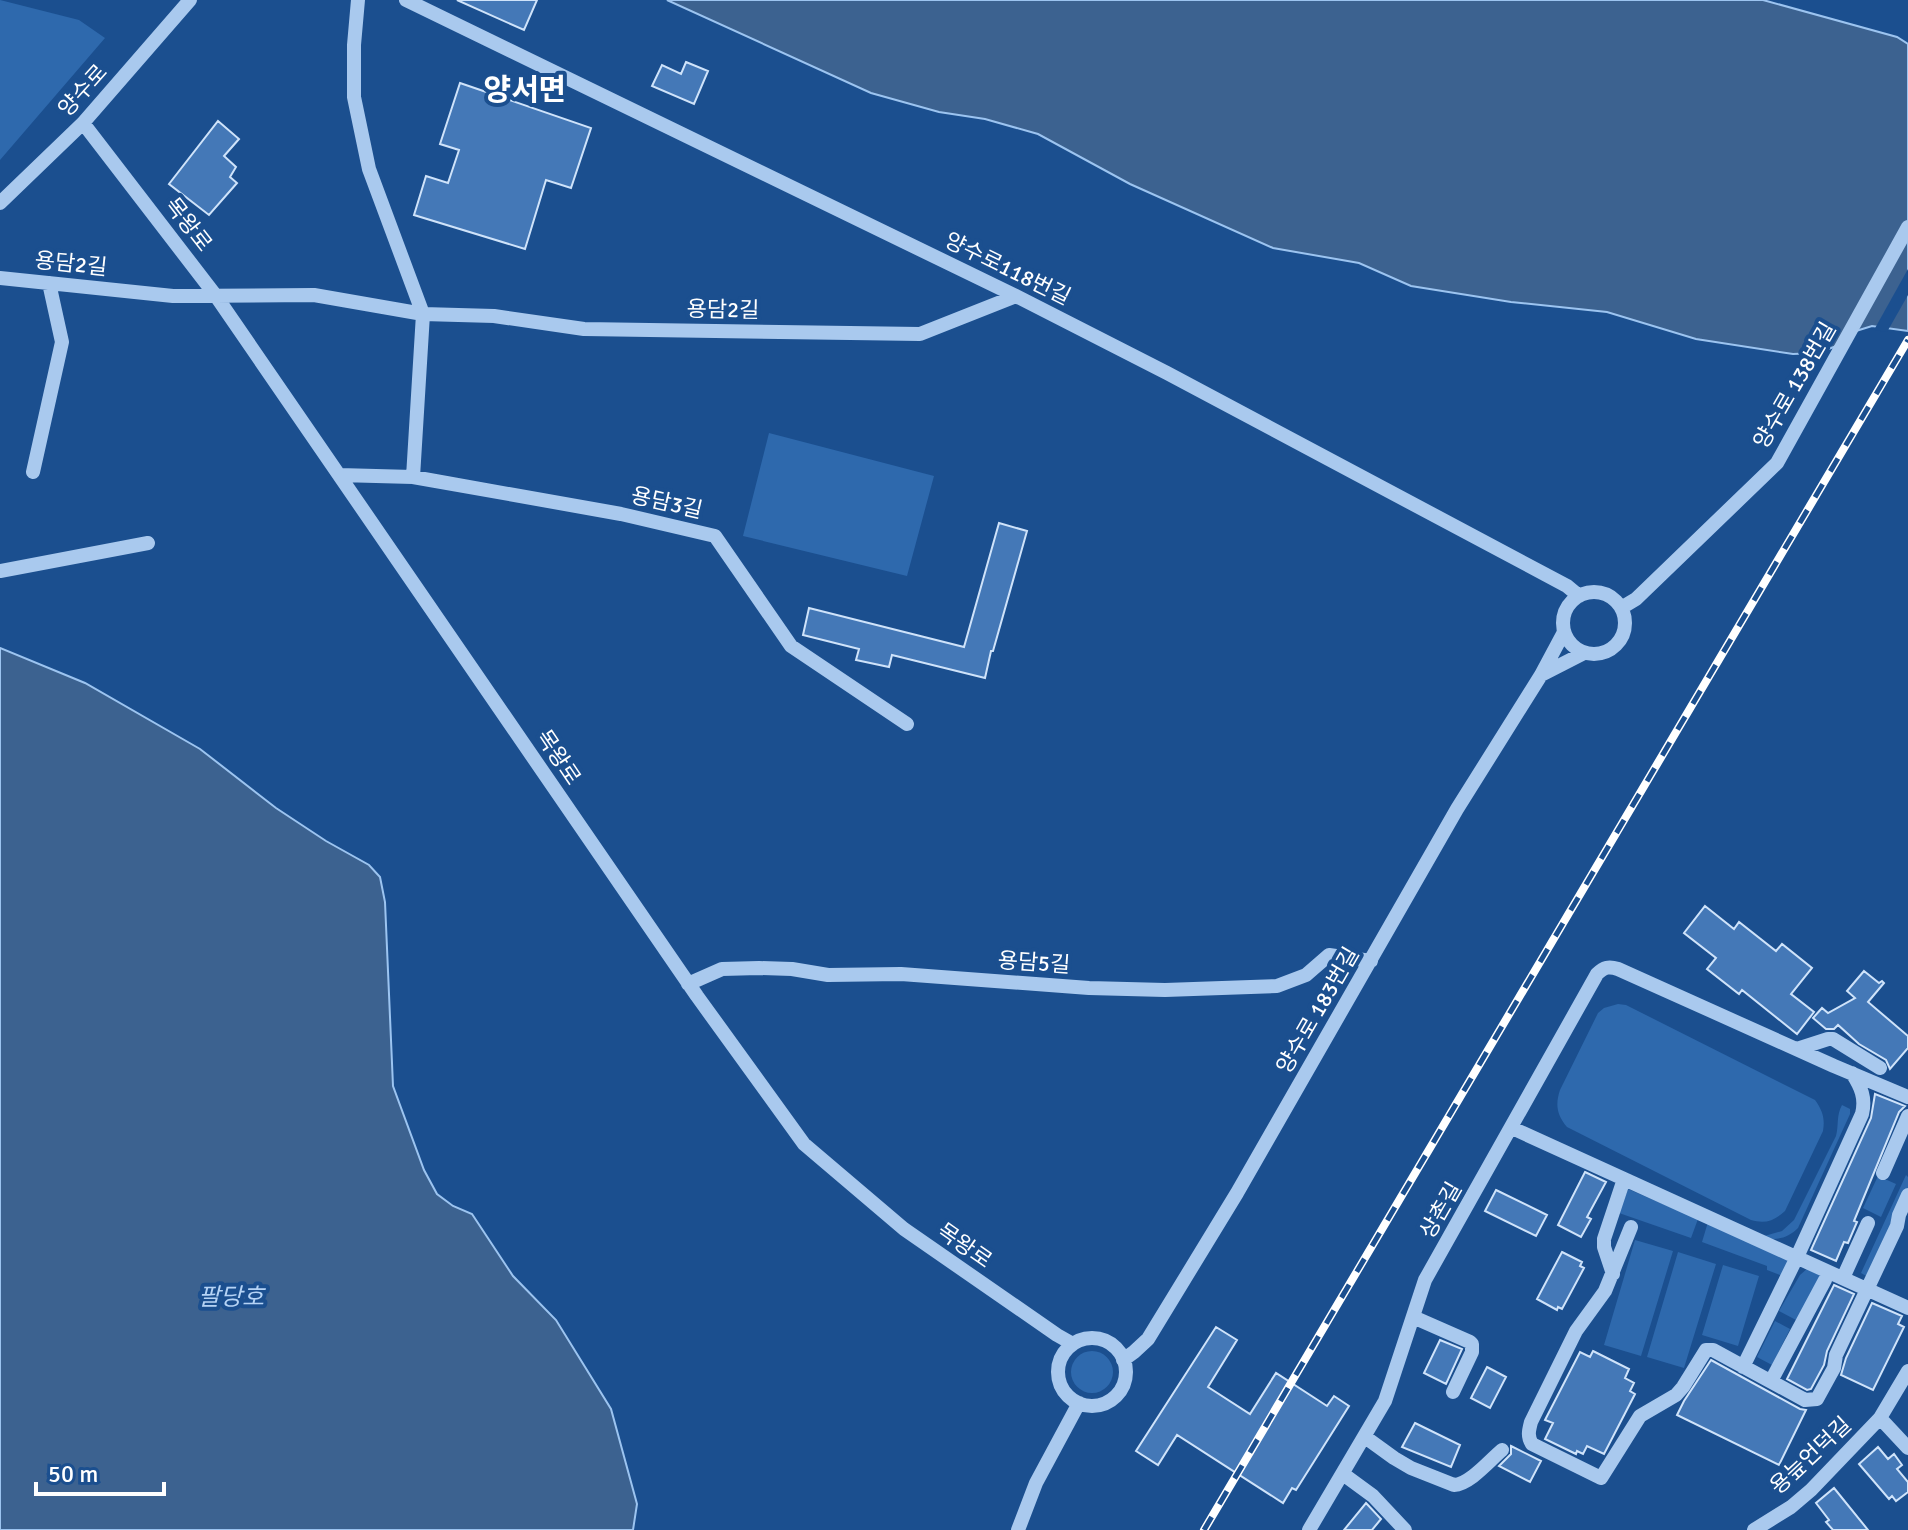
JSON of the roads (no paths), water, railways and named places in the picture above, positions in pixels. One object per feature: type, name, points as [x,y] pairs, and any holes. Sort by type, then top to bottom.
[{"type":"street","name":"양수로","points":[[0,203],[83,123],[190,0]]},
{"type":"street","points":[[358,0],[354,97],[369,169],[423,314],[413,477]]},
{"type":"street","name":"양수로118번길","points":[[406,0],[1016,296],[1567,586],[1579,596]]},
{"type":"street","name":"목왕로","points":[[83,123],[216,296],[688,984],[804,1144],[904,1229],[1073,1344]]},
{"type":"street","name":"양수로 138번길","points":[[1621,608],[1636,599],[1777,463],[1908,227]]},
{"type":"street","name":"용담2길","points":[[0,278],[173,296],[314,295],[423,314],[494,316],[584,329],[920,334],[1016,296]]},
{"type":"street","points":[[33,472],[62,342],[49,283]]},
{"type":"street","name":"용담3길","points":[[339,475],[413,477],[621,514],[715,536],[791,646],[907,724]]},
{"type":"street","points":[[0,571],[148,543]]},
{"type":"street","points":[[1564,632],[1571,645],[1584,653],[1599,655],[1617,645],[1623,636],[1625,616],[1613,598],[1593,592],[1579,596]]},
{"type":"street","name":"양수로 183번길","points":[[1123,1360],[1148,1339],[1244,1182],[1457,809],[1541,675],[1564,632],[1563,617],[1567,607],[1579,596]]},
{"type":"street","points":[[1541,675],[1584,653]]},
{"type":"street","name":"용담5길","points":[[688,984],[722,969],[759,968],[828,975],[901,974],[1089,988],[1165,990],[1277,986],[1306,975],[1329,955],[1371,961]]},
{"type":"street","name":"상촌길","points":[[1309,1530],[1385,1401],[1425,1280],[1602,969],[1618,969],[1797,1049]]},
{"type":"street","points":[[1797,1049],[1833,1039],[1880,1068]]},
{"type":"street","points":[[1797,1049],[1908,1097]]},
{"type":"street","points":[[1743,1367],[1797,1257],[1863,1109],[1863,1093],[1851,1073]]},
{"type":"street","points":[[1883,1173],[1908,1116]]},
{"type":"street","points":[[1512,1128],[1908,1308]]},
{"type":"street","points":[[1613,1274],[1604,1239],[1624,1179]]},
{"type":"street","points":[[1631,1227],[1613,1274],[1596,1305],[1576,1331],[1531,1422],[1528,1437],[1532,1444],[1601,1478],[1640,1416],[1676,1395],[1703,1352],[1713,1350],[1805,1400],[1820,1396],[1908,1195]]},
{"type":"street","points":[[1843,1278],[1868,1223]]},
{"type":"street","points":[[1771,1381],[1825,1280]]},
{"type":"street","points":[[1413,1317],[1472,1344],[1472,1352],[1453,1392]]},
{"type":"street","points":[[1083,1339],[1104,1340],[1114,1346],[1123,1360],[1126,1375],[1123,1386],[1107,1403],[1097,1406],[1079,1403],[1066,1393],[1061,1384],[1060,1362],[1073,1344],[1083,1339]]},
{"type":"street","name":"용늪언덕길","points":[[1754,1530],[1772,1526],[1811,1490],[1880,1418],[1908,1371]]},
{"type":"street","points":[[1018,1530],[1036,1483],[1079,1403]]},
{"type":"street","name":"용늪언덕길","points":[[1880,1418],[1908,1448]]},
{"type":"street","points":[[1365,1437],[1411,1468],[1459,1486],[1502,1450]]},
{"type":"street","points":[[1343,1474],[1373,1496],[1405,1530]]},
{"type":"water","points":[[667,0],[1763,0],[1897,37],[1908,44],[1908,331],[1872,326],[1856,331],[1834,347],[1817,353],[1793,354],[1696,339],[1607,312],[1511,302],[1411,286],[1359,263],[1273,248],[1130,184],[1038,134],[871,93]]},
{"type":"water","name":"팔당호","points":[[0,648],[85,683],[200,749],[276,808],[369,865],[380,877],[385,902],[393,1086],[424,1170],[437,1194],[453,1206],[472,1214],[513,1276],[556,1320],[611,1409],[637,1504],[633,1530],[0,1530]]},
{"type":"railway","points":[[1204,1530],[1908,340]]},
{"type":"district","name":"양서면","points":[[525,90]]}]
